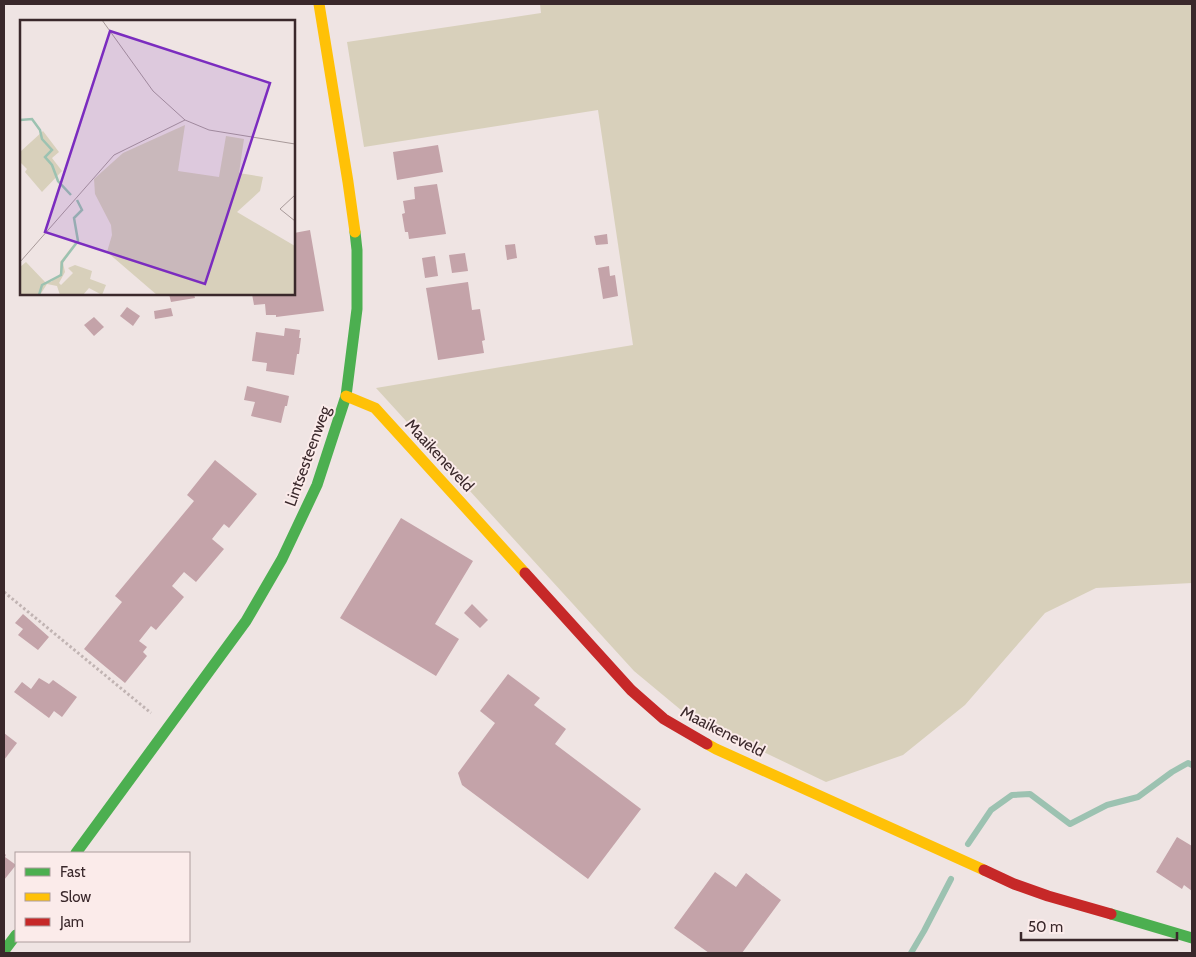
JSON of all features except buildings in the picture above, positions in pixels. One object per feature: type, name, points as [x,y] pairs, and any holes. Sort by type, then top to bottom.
[{"type":"street","name":"Lintsesteenweg","points":[[77,852],[246,621],[282,559],[316,485],[346,396],[356,308],[357,250],[319,4]]},
{"type":"street","name":"Maaikeneveld","points":[[346,396],[374,408],[630,690],[664,719],[716,748],[1014,884],[1048,896],[1192,938]]},
{"type":"street","points":[[4,952],[15,936]]},
{"type":"path","points":[[4,592],[168,728]]},
{"type":"shaded area","points":[[540,4],[1192,4],[1192,583],[1096,588],[1045,613],[965,705],[903,755],[826,782],[687,715],[634,671],[376,388],[633,345],[598,110],[364,147],[347,42],[541,13]]},
{"type":"waterway","points":[[968,844],[991,810],[1012,795],[1030,794],[1070,824],[1107,805],[1138,797],[1172,772],[1188,763],[1192,765]]},
{"type":"waterway","points":[[911,953],[951,879]]},
{"type":"traffic: fast","points":[[77,852],[246,621],[282,559],[317,485],[346,396],[357,309],[357,250],[355,232]]},
{"type":"traffic: fast","points":[[1111,914],[1192,938]]},
{"type":"traffic: fast","points":[[4,951],[15,936]]},
{"type":"traffic: slow","points":[[319,4],[355,232]]},
{"type":"traffic: slow","points":[[346,396],[375,408],[525,573]]},
{"type":"traffic: slow","points":[[707,744],[984,870]]},
{"type":"traffic: jam","points":[[525,573],[631,690],[664,719],[707,744]]},
{"type":"traffic: jam","points":[[984,870],[1014,884],[1048,896],[1111,914]]}]
